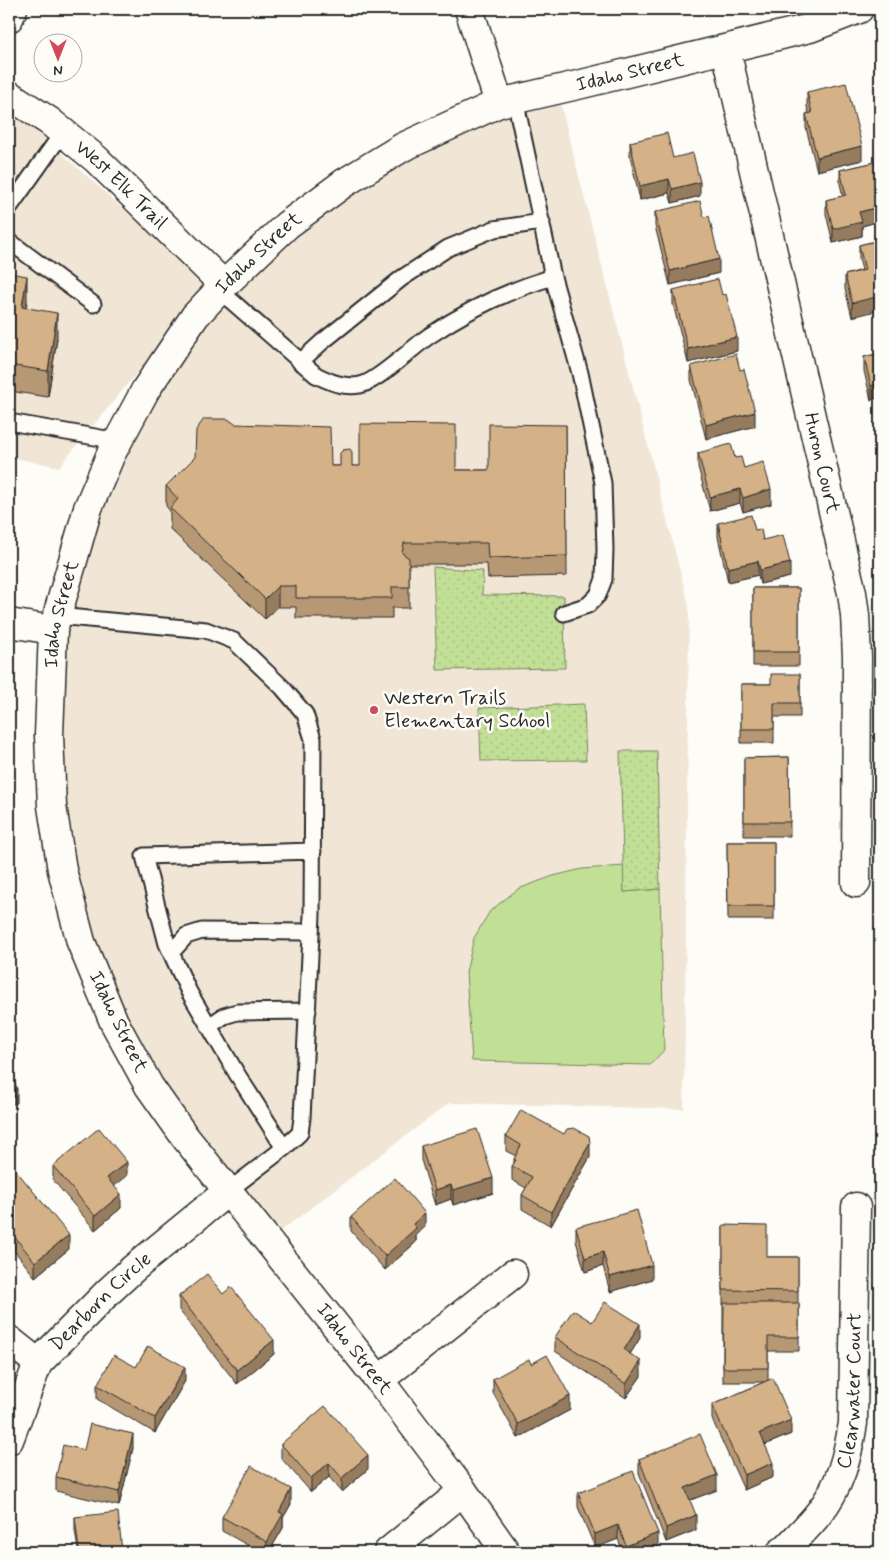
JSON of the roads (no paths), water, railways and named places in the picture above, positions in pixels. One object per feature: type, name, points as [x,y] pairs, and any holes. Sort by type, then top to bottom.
[{"type":"street","points":[[9,18],[14,9]]},
{"type":"street","points":[[468,9],[507,101]]},
{"type":"street","name":"Idaho Street","points":[[506,1552],[464,1491],[379,1380],[185,1137],[149,1086],[114,1022],[81,942],[62,870],[52,806],[49,735],[55,623],[88,508],[118,441],[146,389],[195,316],[222,287],[287,225],[344,183],[403,147],[507,101],[726,50],[810,28],[859,9]]},
{"type":"street","name":"Huron Court","points":[[726,50],[854,608],[857,657],[856,883]]},
{"type":"street","name":"West Elk Trail","points":[[9,95],[49,121],[96,159],[222,287]]},
{"type":"street","points":[[9,624],[55,623]]},
{"type":"street","name":"Dearborn Circle","points":[[9,1440],[38,1364],[134,1268],[228,1191]]},
{"type":"street","name":"Clearwater Court","points":[[781,1552],[820,1513],[831,1496],[848,1452],[852,1423],[856,1207]]},
{"type":"street","points":[[379,1380],[513,1274]]},
{"type":"street","points":[[9,1340],[38,1364]]},
{"type":"street","points":[[388,1552],[464,1491]]},
{"type":"lane","points":[[507,101],[542,222],[553,277],[580,373],[603,483],[604,579],[598,595],[588,605],[564,613]]},
{"type":"lane","points":[[9,208],[63,132]]},
{"type":"lane","points":[[300,362],[402,278],[448,248],[494,229],[542,222]]},
{"type":"lane","points":[[9,241],[93,304]]},
{"type":"lane","points":[[222,287],[316,375],[344,386],[361,385],[374,379],[428,336],[458,318],[527,285],[553,277]]},
{"type":"lane","points":[[9,422],[118,441]]},
{"type":"lane","points":[[55,623],[206,630],[234,641],[282,688],[305,714],[313,739],[311,932],[300,1133],[284,1148],[228,1191]]},
{"type":"lane","points":[[284,1148],[189,992],[171,953],[144,856],[313,851]]},
{"type":"lane","points":[[171,953],[186,936],[202,931],[311,932]]},
{"type":"lane","points":[[209,1026],[224,1016],[237,1012],[308,1011]]},
{"type":"place","name":"Western Trails Elementary School","points":[[374,710]]}]
